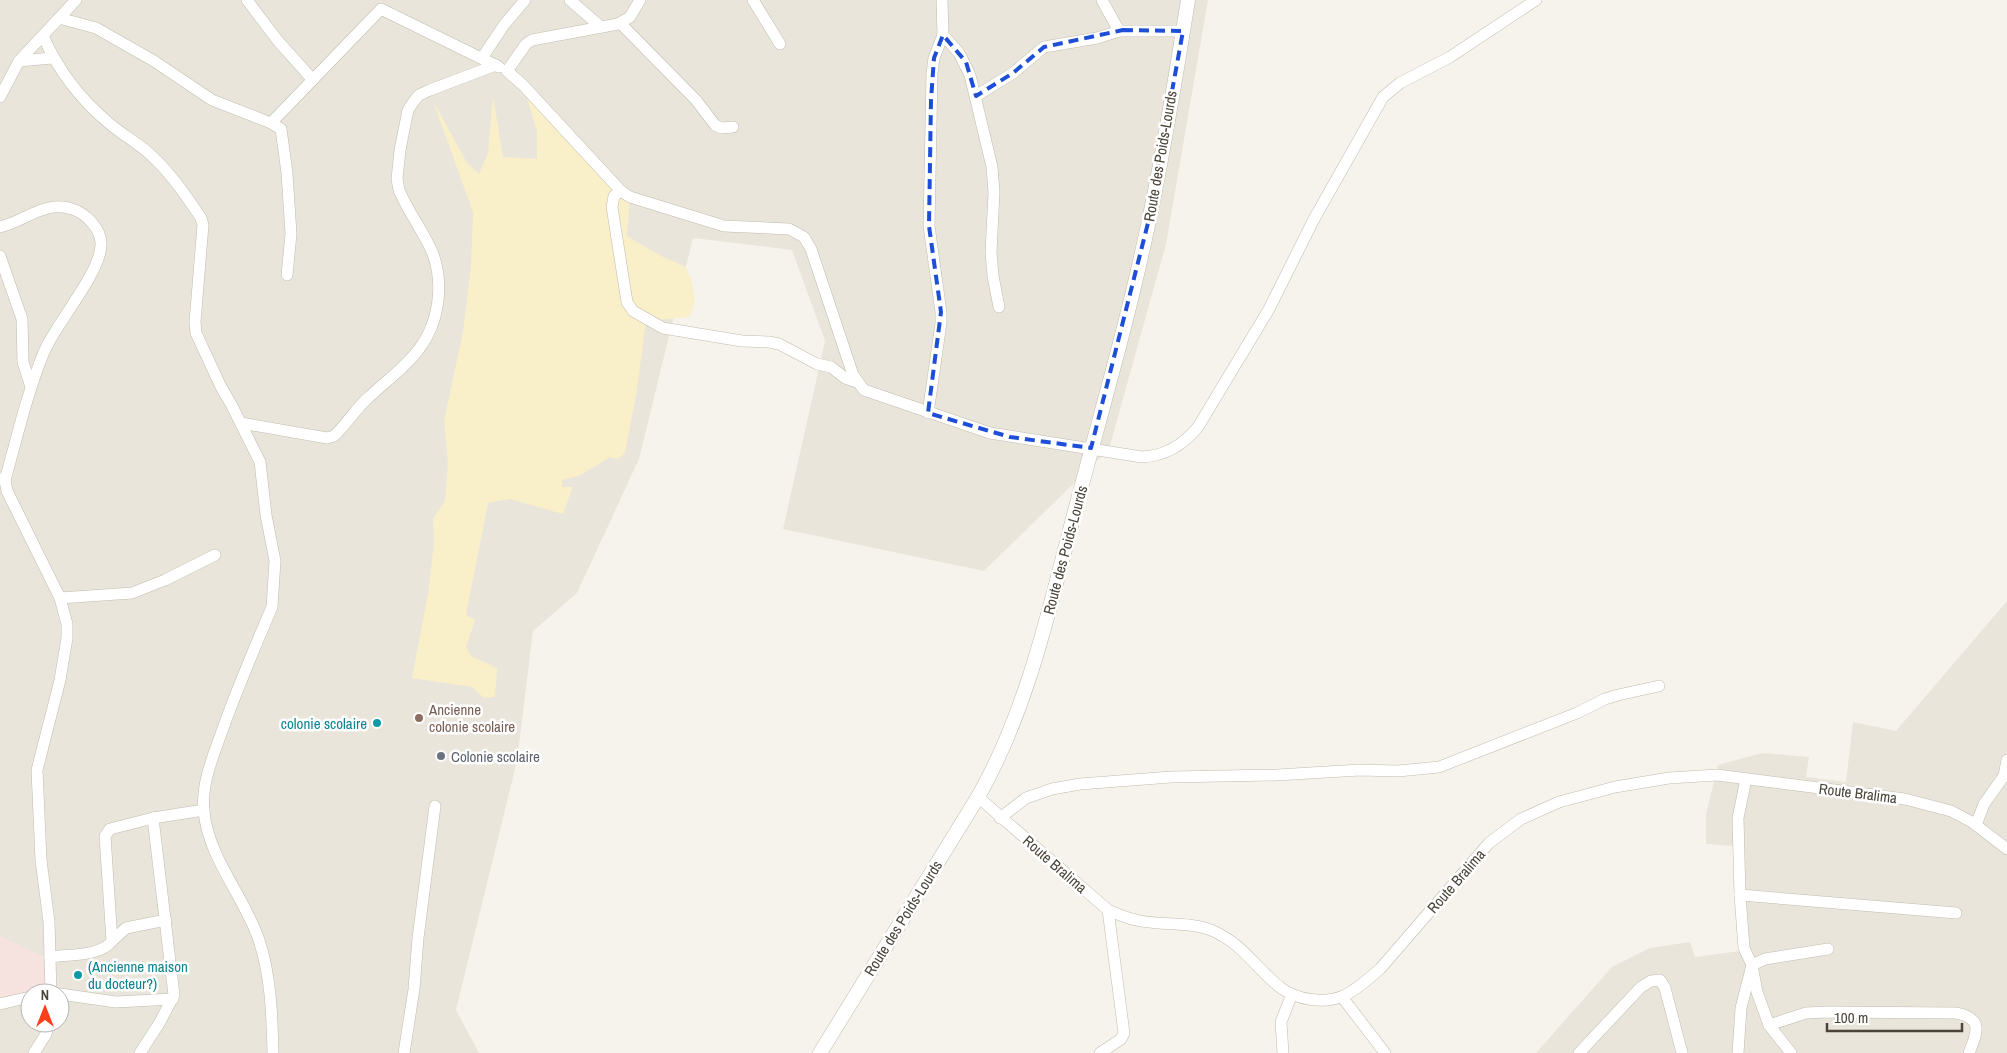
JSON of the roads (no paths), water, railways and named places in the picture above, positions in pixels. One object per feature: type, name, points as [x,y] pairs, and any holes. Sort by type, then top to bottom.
[{"type":"street","points":[[0,97],[19,61],[76,0]]},
{"type":"street","points":[[247,0],[278,41],[312,80]]},
{"type":"street","points":[[373,0],[381,9],[506,71],[522,85],[621,191],[630,197],[724,226],[789,229],[804,237],[811,249],[835,325],[857,382],[864,390],[990,433],[1092,448],[1142,458],[1150,457],[1179,445],[1190,436],[1265,316],[1314,219],[1383,97],[1400,83],[1450,57],[1536,0]]},
{"type":"street","points":[[482,58],[525,0]]},
{"type":"street","points":[[570,0],[601,27]]},
{"type":"street","points":[[506,71],[526,44],[532,40],[620,23],[630,17],[640,0]]},
{"type":"street","points":[[753,0],[780,44]]},
{"type":"street","points":[[928,413],[940,335],[941,312],[929,226],[931,100],[934,58],[943,35],[942,0]]},
{"type":"street","points":[[1102,0],[1119,31]]},
{"type":"street","name":"Route des Poids-Lourds","points":[[820,1053],[978,797],[997,763],[1025,691],[1053,598],[1148,223],[1188,0]]},
{"type":"street","points":[[272,123],[381,9]]},
{"type":"street","points":[[59,18],[96,28],[154,61],[212,100],[272,123],[281,129],[287,173],[290,234],[287,275]]},
{"type":"street","points":[[620,23],[696,100],[715,125],[722,128],[734,127]]},
{"type":"street","points":[[976,96],[1013,73],[1044,47],[1097,38],[1119,31],[1183,32]]},
{"type":"street","points":[[943,35],[966,62],[976,96],[992,167],[994,181],[991,252],[999,307]]},
{"type":"street","points":[[42,36],[52,58],[99,115],[152,156],[201,218],[203,225],[195,327],[221,387],[260,462],[266,515],[275,561],[274,600],[234,696],[210,765],[204,791],[204,810],[207,832],[214,851],[258,939],[269,986],[273,1053]]},
{"type":"street","points":[[19,61],[52,58]]},
{"type":"street","points":[[240,423],[327,438],[334,436],[369,397],[410,360],[420,348],[436,312],[440,290],[433,255],[399,190],[397,179],[400,150],[408,110],[419,95],[496,65]]},
{"type":"street","points":[[621,191],[614,196],[612,207],[627,302],[633,311],[663,328],[742,341],[780,344],[817,364],[831,367],[845,378],[857,382]]},
{"type":"street","points":[[0,227],[15,223],[41,209],[66,207],[79,212],[91,221],[102,243],[90,275],[48,343],[3,480],[60,598],[67,624],[68,638],[60,680],[39,759],[36,778],[41,860],[48,922],[51,983]]},
{"type":"street","points":[[0,256],[22,319],[23,362],[32,387]]},
{"type":"street","points":[[60,598],[132,593],[165,580],[215,554]]},
{"type":"street","points":[[1000,818],[1026,798],[1052,789],[1080,784],[1171,777],[1261,776],[1439,767],[1577,713],[1605,699],[1659,686]]},
{"type":"street","points":[[1976,825],[1984,804],[2004,776],[2007,760]]},
{"type":"street","name":"Route Bralima","points":[[978,797],[1108,910],[1138,921],[1210,929],[1241,948],[1282,989],[1292,994],[1321,1000],[1342,997],[1360,986],[1380,969],[1489,843],[1521,819],[1560,802],[1615,787],[1669,778],[1717,776],[1905,799],[1951,811],[1976,825],[2007,849]]},
{"type":"street","points":[[1746,779],[1738,818],[1740,895],[1744,948],[1752,965],[1757,992],[1769,1024],[1791,1053]]},
{"type":"street","points":[[404,1053],[414,989],[418,938],[435,806]]},
{"type":"street","points":[[112,941],[105,836],[110,829],[153,818],[204,810]]},
{"type":"street","points":[[140,1053],[173,999],[166,920],[153,818]]},
{"type":"street","points":[[1740,895],[1956,913]]},
{"type":"street","points":[[1100,1053],[1121,1039],[1124,1033],[1108,910]]},
{"type":"street","points":[[50,956],[92,952],[103,949],[126,928],[166,920]]},
{"type":"street","points":[[1752,965],[1765,959],[1828,949]]},
{"type":"street","points":[[1738,1053],[1742,1008],[1752,965]]},
{"type":"street","points":[[1579,1053],[1641,987],[1651,981],[1660,980],[1665,988],[1682,1053]]},
{"type":"street","points":[[1283,1053],[1281,1022],[1292,994]]},
{"type":"street","points":[[70,995],[127,1002],[173,999]]},
{"type":"street","points":[[1342,997],[1385,1053]]},
{"type":"street","points":[[0,1004],[20,999]]},
{"type":"street","points":[[1769,1024],[1806,1013],[1956,1012],[1967,1014],[1973,1019],[1976,1026],[1976,1037],[1969,1053]]},
{"type":"street","points":[[34,1053],[46,1033]]},
{"type":"place","name":"Ancienne colonie scolaire","points":[[419,718]]},
{"type":"place","name":"colonie scolaire","points":[[377,723]]},
{"type":"place","name":"Colonie scolaire","points":[[441,756]]},
{"type":"place","name":"(Ancienne maison du docteur?)","points":[[78,975]]}]
